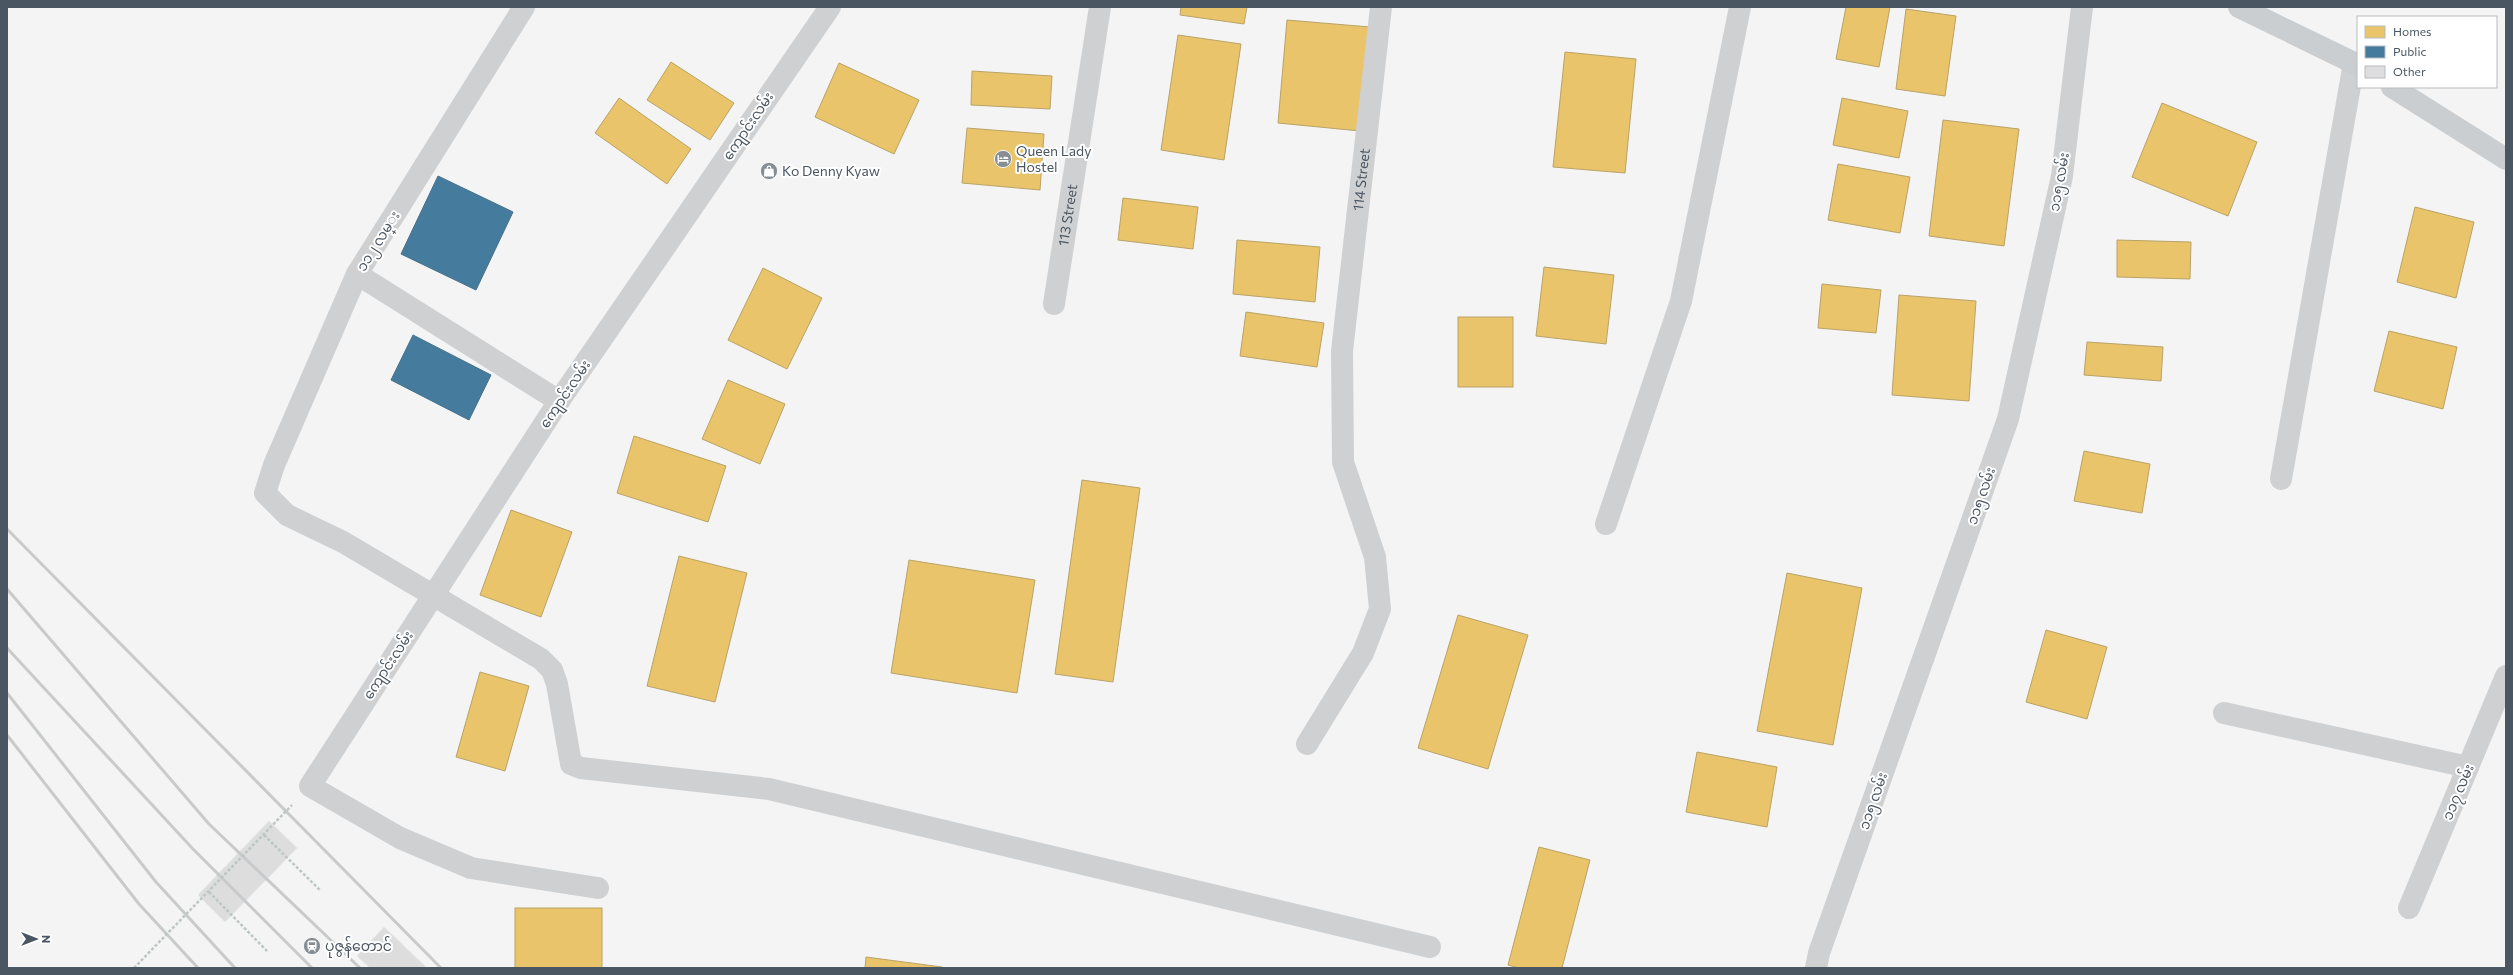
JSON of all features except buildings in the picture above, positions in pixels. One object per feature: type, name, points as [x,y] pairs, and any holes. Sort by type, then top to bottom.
[{"type":"main road","points":[[2239,7],[2356,64]]},
{"type":"main road","points":[[2394,88],[2506,158]]},
{"type":"street","name":"၁၁၂ လမ္း","points":[[433,596],[343,542],[287,515],[265,493],[274,465],[357,274],[524,7]]},
{"type":"street","name":"ကျောင်းလမ်း","points":[[598,888],[471,868],[400,838],[310,786],[559,401],[830,7]]},
{"type":"street","name":"113 Street","points":[[1054,304],[1100,7]]},
{"type":"street","name":"114 Street","points":[[1307,744],[1363,653],[1380,609],[1374,557],[1343,462],[1342,351],[1381,7]]},
{"type":"street","points":[[1606,524],[1681,301],[1740,7]]},
{"type":"street","name":"၁၁၅ လမ်း","points":[[1816,968],[1822,946],[2008,419],[2062,176],[2082,7]]},
{"type":"street","points":[[2281,479],[2356,64]]},
{"type":"street","points":[[357,274],[559,401]]},
{"type":"street","points":[[433,596],[541,659],[552,670],[557,684],[571,764],[581,768],[769,789],[1430,947]]},
{"type":"street","name":"၁၁၇ လမ်း","points":[[2409,908],[2506,676]]},
{"type":"street","points":[[2224,713],[2468,767]]},
{"type":"path","points":[[134,968],[292,805]]},
{"type":"path","points":[[264,835],[321,891]]},
{"type":"path","points":[[209,892],[267,951]]},
{"type":"railway","points":[[7,529],[441,968]]},
{"type":"railway","points":[[7,589],[209,824],[360,968]]},
{"type":"railway","points":[[7,648],[193,849],[312,968]]},
{"type":"railway","points":[[7,693],[156,882],[235,968]]},
{"type":"railway","points":[[7,735],[139,904],[198,968]]},
{"type":"place","name":"Queen Lady Hostel","points":[[1003,159]]},
{"type":"place","name":"Ko Denny Kyaw","points":[[769,171]]},
{"type":"place","name":"ပုဇွန်တောင်","points":[[312,946]]}]
